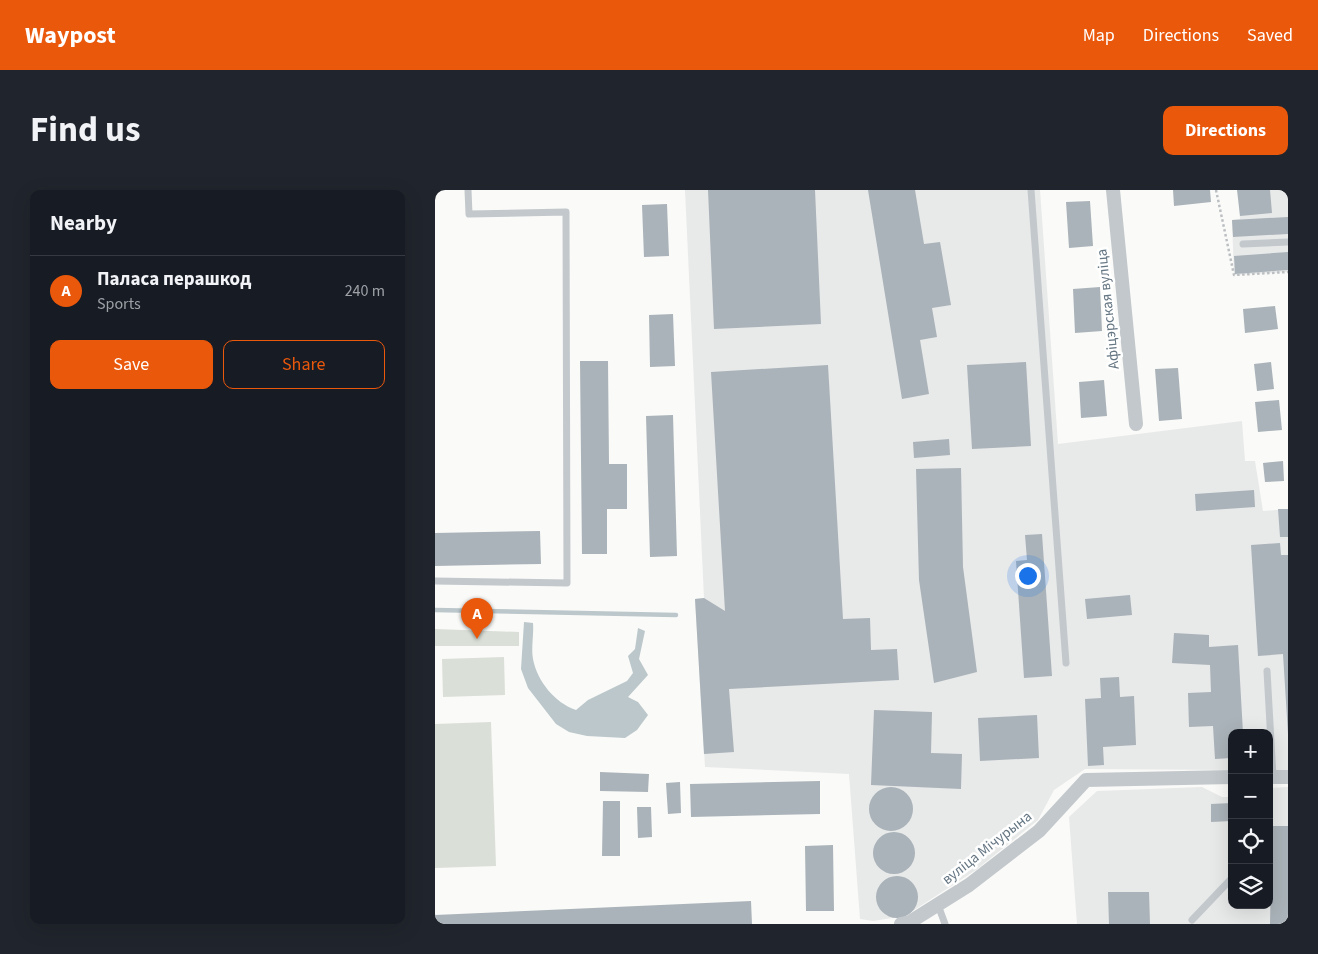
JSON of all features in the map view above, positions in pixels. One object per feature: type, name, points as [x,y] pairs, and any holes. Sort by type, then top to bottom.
[{"type":"street","name":"Афіцэрская вуліца","points":[[1113,190],[1136,424]]},
{"type":"street","name":"вуліца Мічурына","points":[[901,924],[910,922],[969,885],[1039,831],[1086,780],[1228,776]]},
{"type":"street","points":[[1273,777],[1288,778]]},
{"type":"lane","points":[[435,581],[567,583],[566,212],[469,214],[468,190]]},
{"type":"lane","points":[[1031,190],[1066,664]]},
{"type":"lane","points":[[1243,244],[1288,242]]},
{"type":"lane","points":[[1267,671],[1271,774]]},
{"type":"lane","points":[[1192,920],[1228,882]]},
{"type":"lane","points":[[938,905],[945,924]]},
{"type":"shaded area","points":[[685,190],[1040,190],[1058,444],[1242,421],[1245,461],[1255,461],[1263,511],[1288,509],[1288,770],[1273,770],[1273,729],[1228,729],[1228,770],[1085,769],[1054,790],[1038,820],[976,870],[905,916],[873,921],[860,919],[849,774],[705,767],[695,599],[704,598]]},
{"type":"shaded area","points":[[1238,190],[1288,190],[1288,272],[1234,275],[1232,220],[1240,219]]},
{"type":"shaded area","points":[[524,622],[533,623],[532,650],[538,675],[554,697],[576,710],[588,700],[627,681],[633,673],[628,656],[635,649],[638,628],[645,631],[639,659],[648,675],[628,697],[638,702],[648,715],[637,730],[625,738],[587,736],[569,732],[556,724],[528,688],[521,669]]},
{"type":"shaded area","points":[[435,629],[519,632],[519,646],[435,646]]},
{"type":"shaded area","points":[[504,657],[505,695],[443,697],[442,659]]},
{"type":"shaded area","points":[[491,722],[496,866],[435,868],[435,724]]},
{"type":"shaded area","points":[[1202,787],[1222,797],[1228,797],[1228,909],[1273,909],[1273,788],[1288,787],[1288,924],[1077,924],[1069,817],[1097,791]]},
{"type":"building","points":[[708,190],[815,190],[821,324],[714,329]]},
{"type":"building","points":[[868,190],[915,190],[924,244],[940,242],[951,305],[932,308],[937,337],[920,340],[929,394],[902,399]]},
{"type":"building","points":[[1173,190],[1210,190],[1211,202],[1174,206]]},
{"type":"building","points":[[1237,190],[1270,190],[1272,213],[1240,216]]},
{"type":"building","points":[[1090,201],[1093,246],[1069,248],[1066,202]]},
{"type":"building","points":[[667,204],[669,256],[644,257],[642,205]]},
{"type":"building","points":[[1288,217],[1288,234],[1233,237],[1232,220]]},
{"type":"building","points":[[1288,252],[1288,270],[1235,274],[1234,256]]},
{"type":"building","points":[[1100,287],[1102,331],[1075,333],[1073,289]]},
{"type":"building","points":[[1275,306],[1278,329],[1245,333],[1243,309]]},
{"type":"building","points":[[673,314],[675,366],[650,367],[649,315]]},
{"type":"building","points":[[580,361],[608,361],[609,464],[627,464],[627,509],[607,509],[607,554],[582,554]]},
{"type":"building","points":[[1026,362],[1031,446],[972,449],[967,365]]},
{"type":"building","points":[[1271,362],[1274,389],[1257,391],[1254,364]]},
{"type":"building","points":[[828,365],[843,619],[870,618],[871,650],[897,649],[899,680],[729,689],[734,752],[704,754],[695,599],[704,598],[725,611],[711,372]]},
{"type":"building","points":[[1178,368],[1182,419],[1159,421],[1155,369]]},
{"type":"building","points":[[1104,380],[1107,416],[1081,418],[1079,382]]},
{"type":"building","points":[[1279,400],[1282,430],[1258,432],[1255,402]]},
{"type":"building","points":[[673,415],[677,556],[650,557],[646,416]]},
{"type":"building","points":[[949,439],[950,455],[914,458],[913,442]]},
{"type":"building","points":[[1283,461],[1284,481],[1265,482],[1263,463]]},
{"type":"building","points":[[961,468],[963,567],[977,672],[934,683],[919,580],[916,469]]},
{"type":"building","points":[[1254,490],[1255,507],[1196,511],[1195,494]]},
{"type":"building","points":[[1278,509],[1288,509],[1288,537],[1280,537]]},
{"type":"building","points":[[540,531],[541,564],[435,566],[435,533]]},
{"type":"building","points":[[1042,534],[1052,676],[1024,678],[1016,561],[1027,560],[1025,535]]},
{"type":"building","points":[[1280,543],[1281,555],[1288,555],[1288,734],[1283,654],[1258,656],[1251,545]]},
{"type":"building","points":[[1130,595],[1132,615],[1087,619],[1085,599]]},
{"type":"building","points":[[1174,633],[1209,635],[1209,647],[1238,645],[1243,729],[1228,729],[1228,758],[1215,759],[1213,726],[1189,727],[1188,693],[1211,692],[1210,665],[1172,663]]},
{"type":"building","points":[[1119,677],[1120,697],[1134,696],[1136,745],[1103,747],[1104,765],[1088,766],[1085,699],[1101,698],[1100,678]]},
{"type":"building","points":[[874,710],[932,712],[931,753],[962,754],[961,789],[871,785]]},
{"type":"building","points":[[1037,715],[1039,758],[980,761],[978,718]]},
{"type":"building","points":[[600,772],[649,774],[648,792],[600,791]]},
{"type":"building","points":[[820,781],[820,814],[691,817],[690,784]]},
{"type":"building","points":[[680,782],[681,813],[668,814],[666,783]]},
{"type":"building","points":[[891,787],[903,791],[909,797],[913,809],[909,821],[903,827],[891,831],[879,827],[873,821],[869,809],[873,797],[879,791]]},
{"type":"building","points":[[603,801],[620,801],[620,856],[602,856]]},
{"type":"building","points":[[1228,803],[1228,821],[1211,822],[1211,804]]},
{"type":"building","points":[[637,807],[651,807],[652,837],[638,838]]},
{"type":"building","points":[[1273,826],[1288,826],[1288,924],[1270,924],[1270,909],[1273,909]]},
{"type":"building","points":[[898,832],[906,835],[912,841],[915,853],[912,865],[906,871],[890,874],[882,871],[876,865],[873,849],[876,841],[882,835]]},
{"type":"building","points":[[833,845],[834,911],[806,911],[805,846]]},
{"type":"building","points":[[893,876],[901,876],[912,882],[918,897],[912,912],[901,918],[893,918],[882,912],[876,901],[876,893],[882,882]]},
{"type":"building","points":[[1108,892],[1149,892],[1150,924],[1109,924]]},
{"type":"building","points":[[751,901],[752,924],[435,924],[435,915]]},
{"type":"waterway","points":[[435,610],[676,615]]},
{"type":"place","name":"Паласа перашкод","points":[[477,639]]}]
